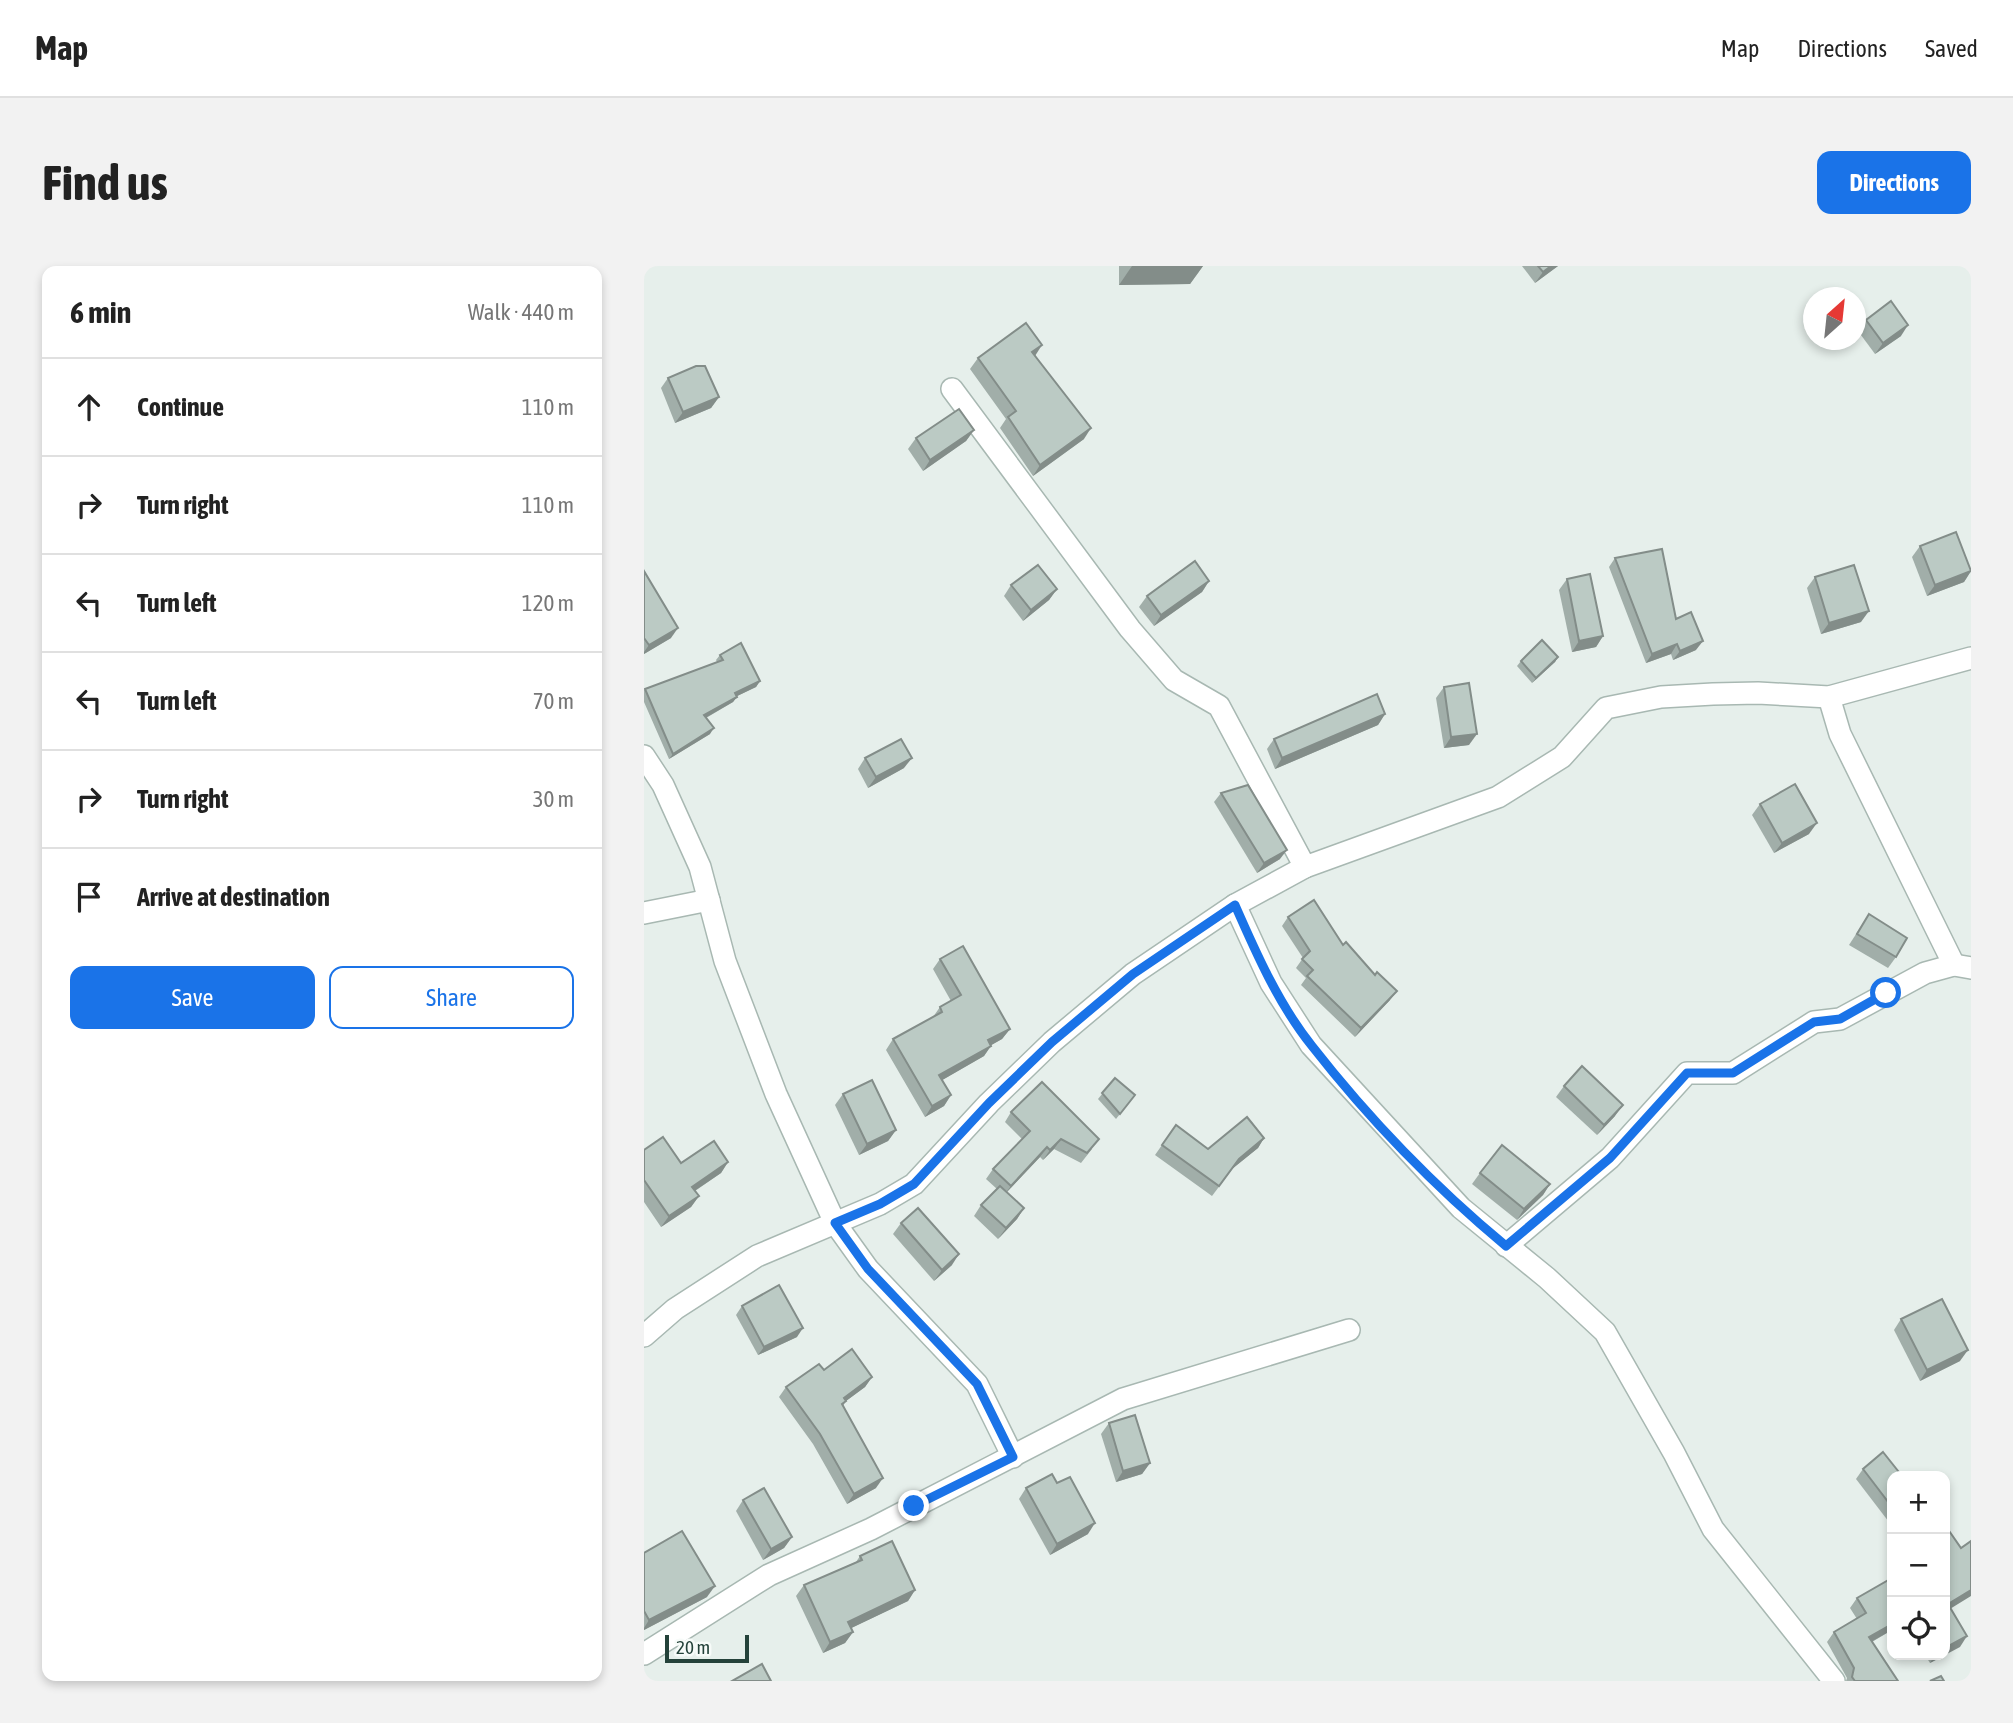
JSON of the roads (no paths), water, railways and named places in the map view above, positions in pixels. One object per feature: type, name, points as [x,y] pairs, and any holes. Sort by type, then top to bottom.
[{"type":"street","points":[[952,389],[1130,629],[1174,680],[1219,706],[1305,867]]},
{"type":"street","points":[[644,1336],[675,1309],[757,1256],[880,1204],[914,1184],[989,1103],[1052,1042],[1133,974],[1235,905],[1305,867],[1498,797],[1562,757],[1606,708],[1661,697],[1713,694],[1758,693],[1829,697],[1971,658]]},
{"type":"street","points":[[1506,1246],[1610,1158],[1687,1073],[1733,1073],[1814,1022],[1840,1019],[1925,973],[1962,967],[1840,734],[1829,697]]},
{"type":"street","points":[[644,756],[663,785],[700,867],[725,961],[776,1094],[835,1223],[868,1269],[977,1384],[1013,1457]]},
{"type":"street","points":[[644,914],[709,900]]},
{"type":"street","points":[[1235,905],[1271,983],[1311,1045],[1461,1209],[1547,1278],[1605,1332],[1674,1453],[1713,1529],[1834,1681]]},
{"type":"street","points":[[644,1654],[769,1575],[871,1529],[1123,1399],[1349,1330]]}]
